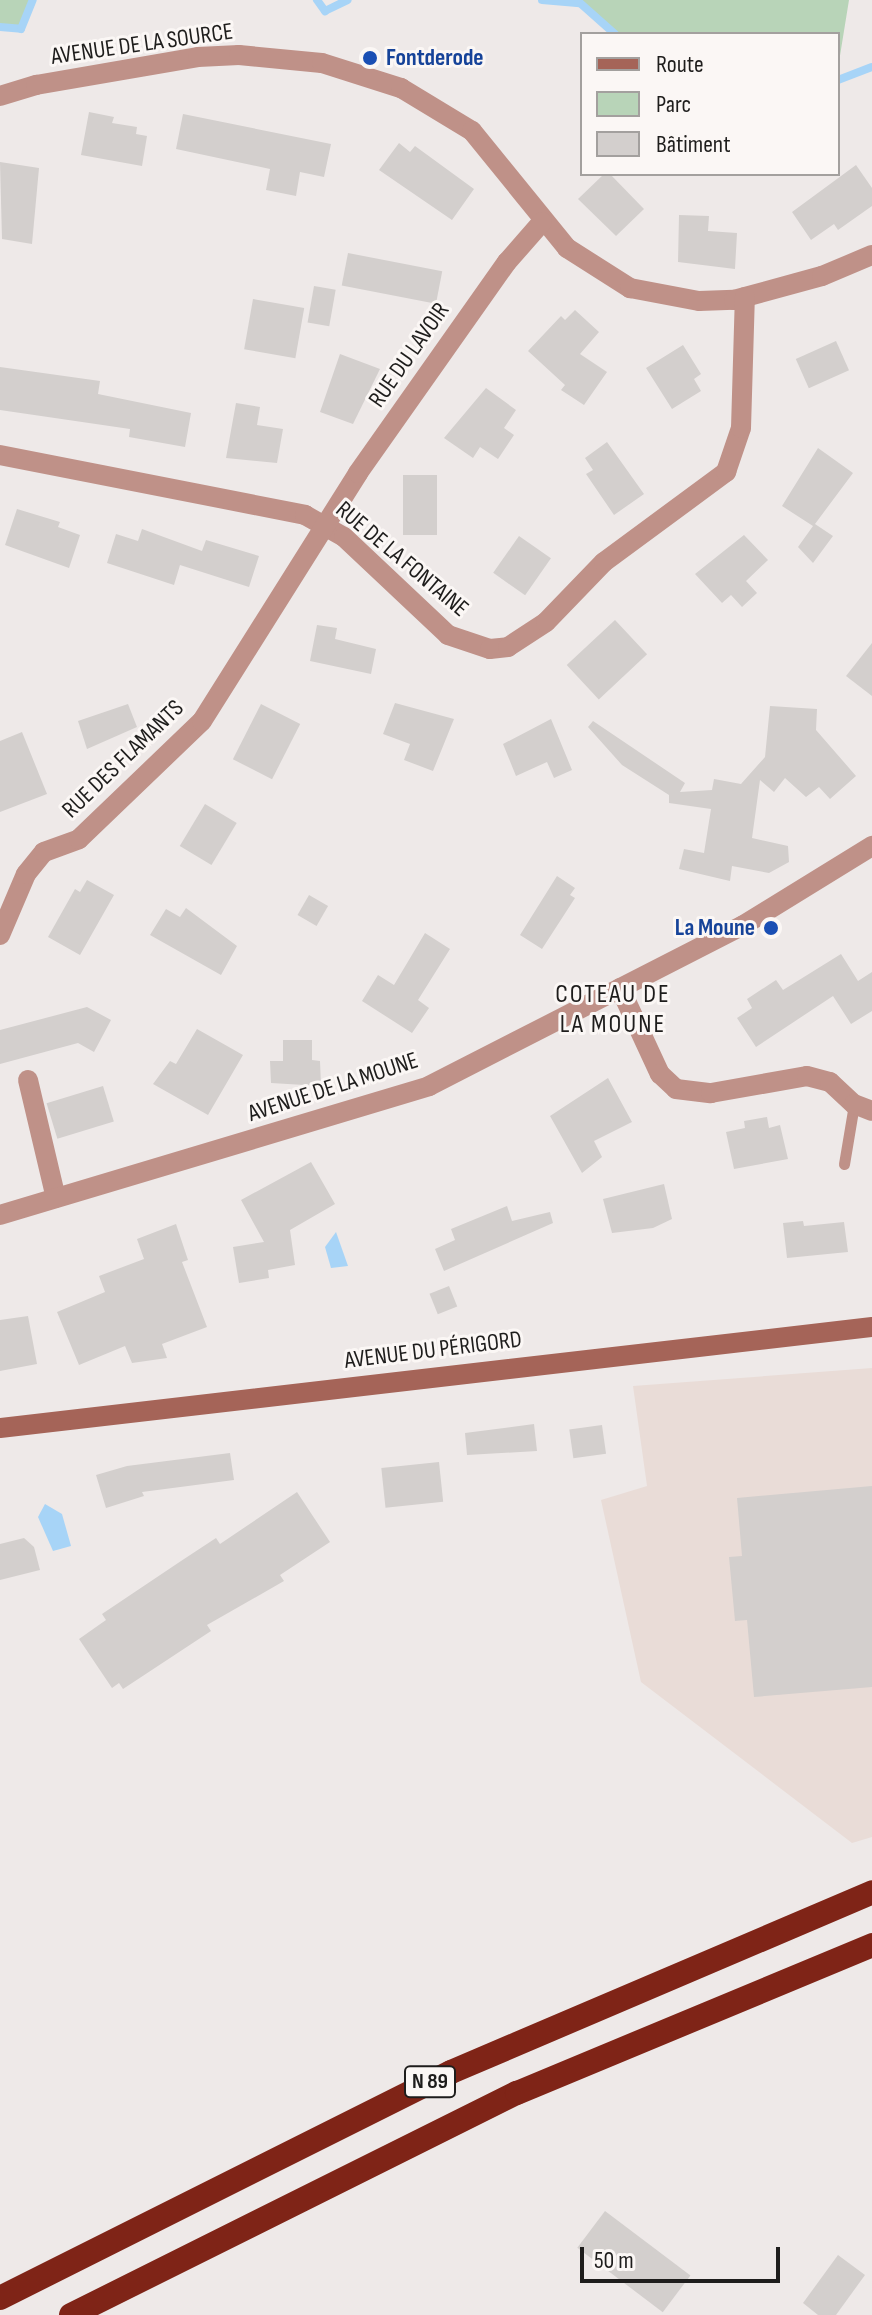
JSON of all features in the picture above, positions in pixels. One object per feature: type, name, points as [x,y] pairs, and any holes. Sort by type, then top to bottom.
[{"type":"highway","name":"N 89","points":[[0,2298],[451,2072],[872,1892]]},
{"type":"highway","name":"N 89","points":[[71,2315],[517,2093],[872,1945]]},
{"type":"street","name":"AVENUE DE LA SOURCE","points":[[0,96],[198,57],[239,55],[322,63],[401,88],[450,115],[493,153],[542,222],[567,248],[630,288],[699,301],[745,297],[822,276],[872,255]]},
{"type":"street","name":"RUE DU LAVOIR","points":[[326,524],[507,262],[542,222]]},
{"type":"street","name":"RUE DE LA FONTAINE","points":[[0,455],[120,482],[271,506],[326,524],[448,635],[490,649],[524,640],[604,562],[726,472],[741,428],[745,297]]},
{"type":"street","name":"RUE DES FLAMANTS","points":[[0,935],[26,874],[44,852],[79,839],[202,721],[326,524]]},
{"type":"street","name":"AVENUE DE LA MOUNE","points":[[0,1215],[401,1097],[742,926],[872,846]]},
{"type":"street","points":[[620,988],[660,1074],[676,1089],[711,1093],[807,1076],[830,1082],[863,1107]]},
{"type":"street","points":[[28,1080],[56,1198]]},
{"type":"street","name":"AVENUE DU PÉRIGORD","points":[[0,1428],[872,1327]]},
{"type":"lane","points":[[844,1164],[863,1107]]},
{"type":"shaded area","points":[[872,1368],[872,1837],[852,1843],[641,1682],[601,1500],[647,1486],[633,1386]]},
{"type":"green space","points":[[0,0],[33,0],[21,29],[0,27]]},
{"type":"green space","points":[[542,0],[849,0],[840,56],[840,32],[613,32],[580,3]]},
{"type":"water","points":[[336,1232],[348,1266],[331,1268],[325,1247]]},
{"type":"water","points":[[45,1504],[62,1514],[71,1546],[53,1551],[38,1517]]},
{"type":"building","points":[[89,112],[114,117],[112,123],[137,127],[136,134],[147,136],[142,166],[81,155]]},
{"type":"building","points":[[183,114],[331,144],[324,177],[300,172],[296,196],[266,190],[270,169],[176,149]]},
{"type":"building","points":[[399,143],[410,152],[415,146],[474,189],[452,220],[379,170]]},
{"type":"building","points":[[0,162],[39,168],[32,244],[2,239]]},
{"type":"building","points":[[856,165],[872,188],[872,206],[838,230],[834,224],[811,240],[792,212]]},
{"type":"building","points":[[602,176],[612,176],[644,209],[616,236],[578,199]]},
{"type":"building","points":[[679,215],[709,216],[708,231],[737,233],[735,269],[678,262]]},
{"type":"building","points":[[348,253],[442,271],[436,304],[342,285]]},
{"type":"building","points":[[314,286],[336,290],[329,326],[308,322]]},
{"type":"building","points":[[253,299],[304,308],[295,358],[244,349]]},
{"type":"building","points":[[575,310],[599,332],[580,354],[607,372],[584,405],[561,390],[565,385],[528,351],[561,316],[565,320]]},
{"type":"building","points":[[836,341],[849,370],[809,388],[796,359]]},
{"type":"building","points":[[683,345],[701,374],[694,379],[701,391],[672,409],[646,368]]},
{"type":"building","points":[[340,354],[380,369],[353,424],[320,412]]},
{"type":"building","points":[[0,367],[100,381],[98,394],[191,413],[185,447],[129,437],[130,429],[0,410]]},
{"type":"building","points":[[486,388],[516,410],[504,428],[514,435],[498,459],[480,447],[473,458],[444,438]]},
{"type":"building","points":[[236,403],[260,407],[257,425],[283,429],[277,463],[226,458]]},
{"type":"building","points":[[607,442],[644,494],[614,515],[586,474],[593,470],[585,458]]},
{"type":"building","points":[[818,448],[853,473],[815,524],[833,536],[813,563],[798,547],[813,526],[782,506]]},
{"type":"building","points":[[403,475],[437,475],[437,535],[403,535]]},
{"type":"building","points":[[17,509],[60,522],[58,527],[80,535],[69,568],[5,545]]},
{"type":"building","points":[[142,529],[202,551],[206,540],[259,556],[249,587],[180,565],[174,585],[107,563],[116,534],[138,541]]},
{"type":"building","points":[[744,535],[768,560],[746,581],[757,593],[742,607],[731,595],[722,603],[695,574]]},
{"type":"building","points":[[519,536],[551,558],[525,595],[493,573]]},
{"type":"building","points":[[615,620],[647,654],[599,699],[567,665]]},
{"type":"building","points":[[317,625],[337,628],[335,639],[376,649],[371,674],[310,661]]},
{"type":"building","points":[[872,643],[872,696],[846,676]]},
{"type":"building","points":[[395,703],[454,719],[433,771],[404,760],[410,744],[383,734]]},
{"type":"building","points":[[128,704],[137,727],[87,749],[78,721]]},
{"type":"building","points":[[261,704],[300,724],[272,779],[233,759]]},
{"type":"building","points":[[770,706],[817,709],[816,730],[856,776],[830,799],[819,787],[806,797],[785,778],[774,792],[760,780],[752,838],[788,846],[789,862],[769,873],[732,866],[730,881],[679,869],[684,849],[704,853],[711,809],[669,803],[669,795],[622,765],[588,727],[593,721],[685,783],[680,792],[712,790],[714,779],[741,784],[765,757]]},
{"type":"building","points":[[551,719],[572,770],[554,778],[547,762],[516,776],[503,744]]},
{"type":"building","points":[[22,732],[47,794],[0,812],[0,741]]},
{"type":"building","points":[[205,804],[237,823],[211,865],[180,846]]},
{"type":"building","points":[[557,876],[575,888],[570,895],[575,898],[542,949],[520,935]]},
{"type":"building","points":[[87,880],[114,895],[80,955],[48,937],[75,889],[80,892]]},
{"type":"building","points":[[309,895],[328,906],[317,926],[298,915]]},
{"type":"building","points":[[186,908],[237,946],[221,975],[150,935],[166,909],[180,917]]},
{"type":"building","points":[[425,933],[450,949],[418,1000],[429,1008],[412,1033],[362,1001],[378,975],[394,985]]},
{"type":"building","points":[[841,954],[858,981],[872,972],[872,1011],[851,1024],[833,996],[756,1047],[737,1018],[752,1008],[747,999],[776,980],[783,990]]},
{"type":"building","points":[[87,1007],[111,1020],[94,1052],[78,1043],[0,1064],[0,1030]]},
{"type":"building","points":[[197,1029],[243,1055],[208,1115],[153,1084],[170,1061],[176,1064]]},
{"type":"building","points":[[283,1040],[312,1040],[312,1060],[320,1061],[321,1086],[271,1083],[270,1061],[283,1061]]},
{"type":"building","points":[[608,1078],[632,1122],[594,1141],[602,1157],[582,1173],[550,1116]]},
{"type":"building","points":[[103,1086],[114,1121],[57,1139],[47,1103]]},
{"type":"building","points":[[767,1117],[769,1128],[780,1125],[788,1159],[734,1169],[726,1132],[745,1128],[744,1121]]},
{"type":"building","points":[[311,1162],[335,1204],[290,1230],[295,1265],[268,1270],[269,1278],[239,1283],[233,1247],[264,1242],[241,1200]]},
{"type":"building","points":[[664,1184],[672,1219],[653,1228],[612,1233],[603,1199]]},
{"type":"building","points":[[507,1206],[512,1221],[550,1212],[553,1223],[444,1271],[435,1249],[455,1240],[451,1229]]},
{"type":"building","points":[[803,1221],[804,1226],[844,1222],[848,1252],[787,1258],[783,1223]]},
{"type":"building","points":[[176,1224],[188,1260],[182,1262],[207,1327],[162,1344],[167,1358],[132,1363],[125,1346],[79,1365],[57,1312],[105,1292],[99,1276],[144,1259],[137,1239]]},
{"type":"building","points":[[449,1286],[457,1306],[438,1314],[430,1294]]},
{"type":"building","points":[[28,1316],[37,1364],[0,1371],[0,1320]]},
{"type":"building","points":[[534,1424],[537,1451],[467,1455],[465,1433]]},
{"type":"building","points":[[602,1425],[606,1454],[573,1458],[569,1430]]},
{"type":"building","points":[[230,1453],[234,1480],[142,1492],[144,1496],[106,1508],[96,1475],[127,1466]]},
{"type":"building","points":[[439,1462],[443,1502],[385,1508],[381,1468]]},
{"type":"building","points":[[872,1486],[872,1687],[754,1697],[747,1620],[735,1621],[729,1557],[742,1556],[737,1498]]},
{"type":"building","points":[[297,1492],[330,1542],[280,1575],[284,1581],[207,1625],[211,1631],[123,1689],[119,1683],[112,1688],[79,1639],[106,1620],[102,1614],[216,1538],[220,1544]]},
{"type":"building","points":[[24,1538],[34,1547],[40,1570],[0,1580],[0,1544]]},
{"type":"building","points":[[605,2211],[690,2275],[663,2312],[577,2248]]},
{"type":"building","points":[[838,2255],[865,2275],[836,2315],[818,2315],[803,2303]]},
{"type":"waterway","points":[[0,27],[21,29],[33,0]]},
{"type":"waterway","points":[[317,0],[325,11],[348,0]]},
{"type":"waterway","points":[[542,0],[580,3],[613,32]]},
{"type":"waterway","points":[[840,79],[872,67]]},
{"type":"place","name":"Fontderode","points":[[370,58]]},
{"type":"place","name":"La Moune","points":[[771,928]]},
{"type":"district","name":"COTEAU DE LA MOUNE","points":[[613,1010]]}]
